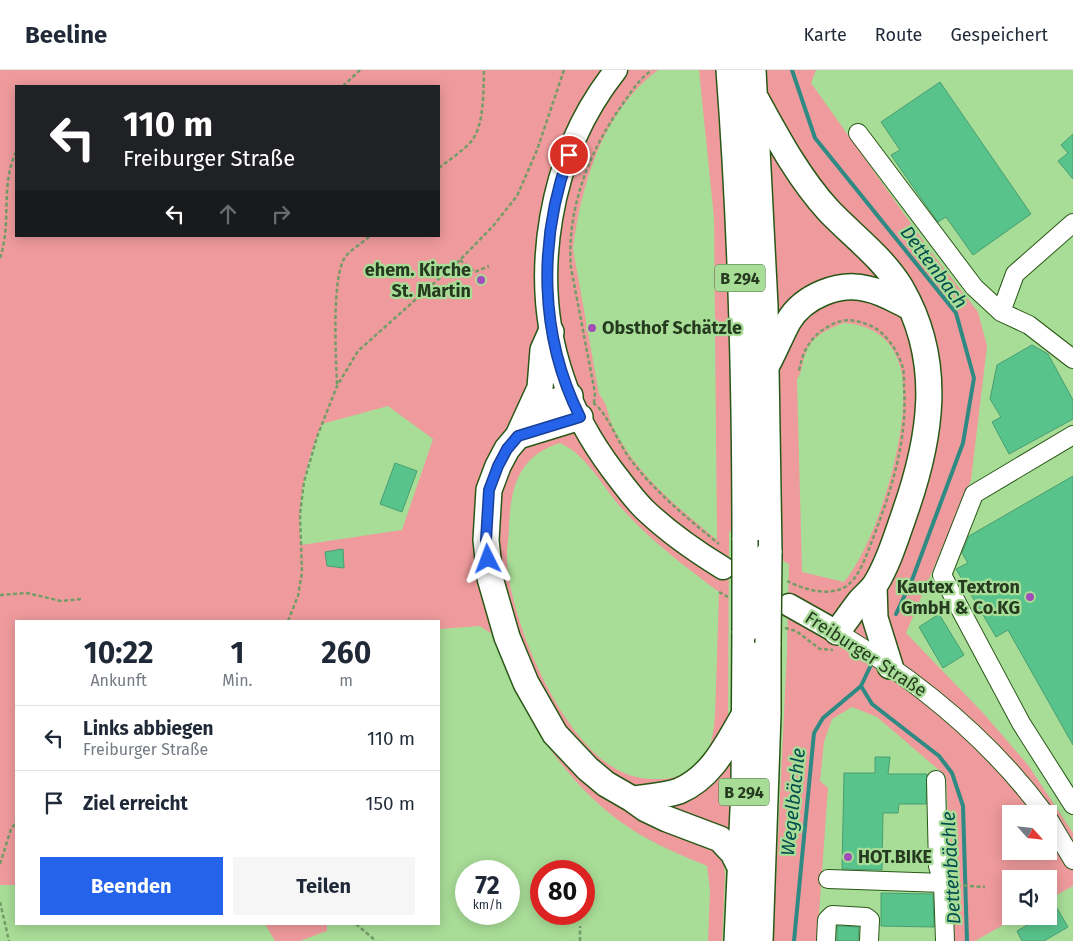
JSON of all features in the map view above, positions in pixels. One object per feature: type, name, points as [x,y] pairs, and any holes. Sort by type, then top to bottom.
[{"type":"highway","name":"B 294","points":[[729,70],[736,179],[742,341],[731,552],[745,631],[744,788],[737,941]]},
{"type":"highway","name":"B 294","points":[[753,70],[766,368],[769,553],[768,724],[760,941]]},
{"type":"highway","points":[[755,97],[784,152],[805,182],[829,211],[885,266],[900,288],[910,307],[922,338],[927,366],[930,405],[927,427],[908,504],[874,595],[845,636]]},
{"type":"highway","points":[[766,368],[789,320],[808,301],[819,294],[844,287],[862,288],[880,293],[910,307]]},
{"type":"highway","points":[[551,332],[544,350],[540,388],[518,436],[507,449],[498,466],[489,490],[486,540],[490,578],[497,609],[514,657],[555,734],[588,769],[606,784],[632,798],[646,809],[720,839],[733,853],[741,869]]},
{"type":"highway","points":[[530,413],[548,404],[582,405]]},
{"type":"highway","points":[[518,436],[582,405]]},
{"type":"highway","points":[[874,595],[875,618],[890,666]]},
{"type":"highway","points":[[632,798],[678,791],[705,775],[716,762],[744,715]]},
{"type":"main road","points":[[616,70],[593,102],[583,120],[566,162],[554,203],[547,254],[551,332],[563,377],[582,405],[604,458],[644,509],[676,537],[731,552]]},
{"type":"main road","name":"Freiburger Straße","points":[[789,605],[845,636]]},
{"type":"street","points":[[858,133],[974,287],[1000,312],[1029,325],[1073,359]]},
{"type":"street","points":[[1000,312],[1015,274],[1073,223]]},
{"type":"street","points":[[1073,435],[974,494],[942,575],[1021,723],[1073,805]]},
{"type":"street","name":"Freiburger Straße","points":[[845,636],[934,698],[984,743],[1037,805]]},
{"type":"street","points":[[936,780],[938,866],[951,884],[945,941]]},
{"type":"street","points":[[1058,835],[1073,860]]},
{"type":"street","points":[[828,879],[951,884]]},
{"type":"street","points":[[826,941],[827,920],[832,915],[866,917],[870,920],[869,941]]},
{"type":"path","points":[[344,85],[360,70]]},
{"type":"path","points":[[440,167],[471,142],[479,124],[484,70]]},
{"type":"path","points":[[288,620],[298,596],[302,572],[300,514],[304,482],[316,437],[337,386],[358,351],[460,260],[493,226],[517,196],[538,150],[564,70]]},
{"type":"path","points":[[582,405],[595,393],[571,268],[569,248],[572,227],[588,166],[602,137],[635,86],[652,70]]},
{"type":"path","points":[[0,258],[4,245],[7,180],[15,154]]},
{"type":"path","points":[[337,386],[335,344],[339,270],[345,257],[369,237]]},
{"type":"path","points":[[460,260],[475,272],[489,266]]},
{"type":"path","points":[[781,578],[799,587],[836,592],[847,586],[856,575],[886,508],[899,458],[905,404],[903,368],[891,342],[875,327],[858,320],[838,322],[824,328],[812,339],[802,354],[799,371]]},
{"type":"path","points":[[610,429],[630,459],[656,490],[731,552]]},
{"type":"path","points":[[0,595],[26,594],[61,601],[82,599]]},
{"type":"path","points":[[0,864],[11,829],[15,824]]},
{"type":"path","points":[[951,884],[985,887]]},
{"type":"path","points":[[0,902],[9,941]]},
{"type":"path","points":[[357,925],[376,941]]},
{"type":"path","points":[[580,926],[580,941]]},
{"type":"shaded area","points":[[0,70],[658,70],[639,87],[623,106],[598,150],[582,199],[573,249],[599,394],[606,405],[613,428],[634,461],[656,486],[717,540],[714,218],[699,70],[816,70],[811,83],[932,253],[978,312],[987,346],[971,480],[906,633],[984,714],[1028,765],[1054,805],[1002,805],[1002,860],[1058,860],[1058,810],[1073,833],[1073,886],[1057,895],[1057,870],[1002,870],[1003,925],[975,941],[954,941],[946,776],[877,717],[852,707],[832,719],[824,742],[820,781],[828,788],[817,941],[773,941],[787,652],[789,564],[729,531],[728,726],[734,752],[732,836],[723,860],[725,875],[722,941],[708,941],[710,890],[707,866],[668,849],[631,829],[586,792],[566,770],[531,720],[506,665],[498,638],[480,626],[440,629],[440,620],[15,620],[15,885],[0,885]],"holes":[[[844,323],[854,324],[881,336],[888,342],[898,359],[903,392],[902,419],[890,480],[880,511],[857,563],[844,582],[802,572],[797,379],[809,346],[817,337]],[[388,406],[433,439],[402,530],[301,545],[301,498],[311,453],[322,424]],[[560,443],[587,464],[617,503],[647,534],[719,592],[715,711],[711,743],[701,762],[690,771],[677,777],[663,779],[637,777],[622,772],[600,758],[580,737],[561,711],[544,681],[530,650],[511,589],[507,563],[512,498],[515,486],[526,465],[535,456]],[[343,550],[344,567],[327,566],[325,552]]]},
{"type":"shaded area","points":[[266,925],[327,925],[327,931],[300,941],[275,941]]},
{"type":"building","points":[[940,82],[1031,214],[973,255],[946,217],[938,222],[891,155],[900,150],[881,122]]},
{"type":"building","points":[[1073,134],[1073,179],[1058,161],[1068,153],[1061,145]]},
{"type":"building","points":[[1032,345],[1048,354],[1073,400],[1073,419],[1009,454],[992,422],[1001,417],[990,399],[997,365]]},
{"type":"building","points":[[395,463],[417,471],[402,512],[380,504]]},
{"type":"building","name":"Kautex Textron GmbH & Co.KG","points":[[1073,476],[1073,745],[1008,630],[996,637],[956,569],[968,563],[962,553],[969,536]]},
{"type":"building","points":[[343,549],[344,568],[327,566],[325,552]]},
{"type":"building","points":[[939,614],[964,655],[943,668],[919,627]]},
{"type":"building","points":[[875,757],[890,757],[888,774],[927,774],[926,804],[899,804],[898,813],[883,813],[882,870],[842,869],[844,773],[875,773]]},
{"type":"building","points":[[881,893],[933,894],[934,927],[881,926]]},
{"type":"building","points":[[1057,908],[1068,927],[1044,941],[1022,941],[1017,931],[1027,925],[1057,925]]},
{"type":"building","points":[[837,926],[859,927],[858,941],[837,941]]},
{"type":"waterway","name":"Dettenbach","points":[[792,70],[815,138],[956,313],[974,378],[963,443],[912,580],[896,614]]},
{"type":"waterway","name":"Dettenbach","points":[[861,686],[870,667]]},
{"type":"waterway","name":"Dettenbächle","points":[[861,686],[872,704],[939,756],[952,773],[963,806],[967,941]]},
{"type":"waterway","name":"Wegelbächle","points":[[794,941],[814,733],[823,718],[861,686]]},
{"type":"place","name":"ehem. Kirche St. Martin","points":[[481,280]]},
{"type":"place","name":"Obsthof Schätzle","points":[[592,328]]},
{"type":"place","name":"Kautex Textron GmbH & Co.KG","points":[[1030,597]]},
{"type":"place","name":"HOT.BIKE","points":[[848,857]]},
{"type":"route","points":[[488,559],[486,540],[489,490],[507,449],[518,436],[580,417],[563,377],[551,332],[548,289],[547,254],[549,232],[554,203],[569,155]]}]
